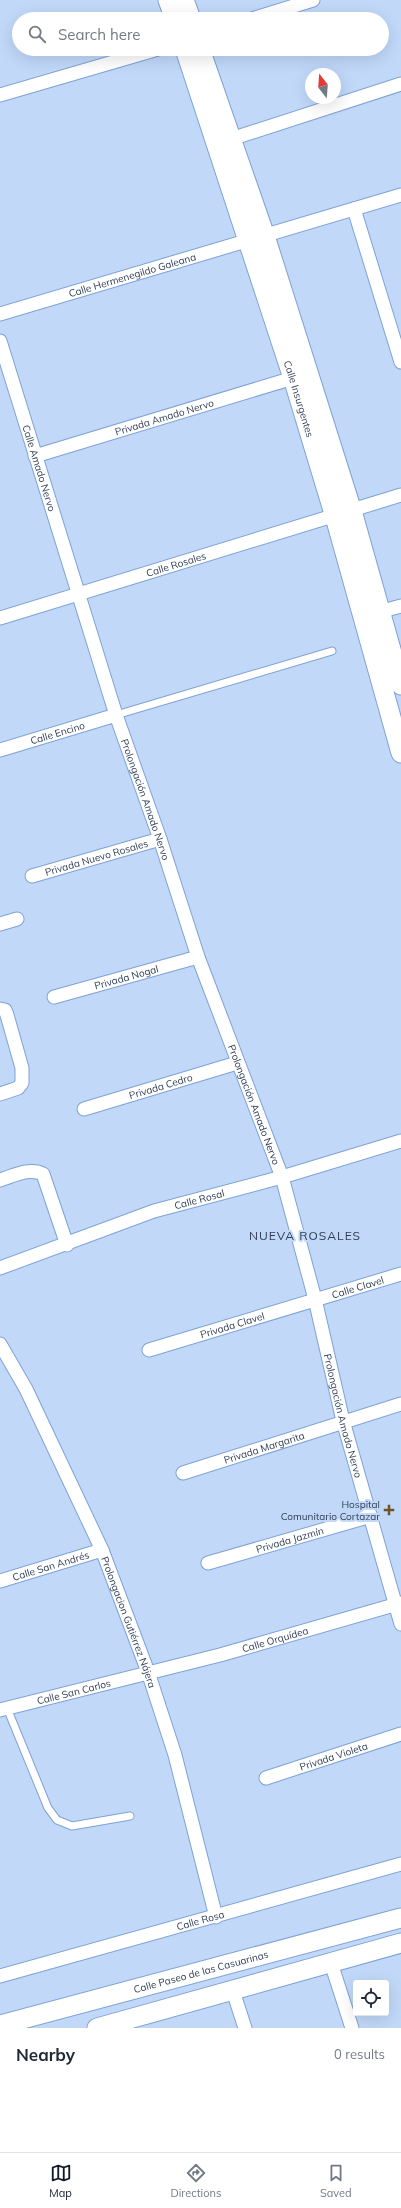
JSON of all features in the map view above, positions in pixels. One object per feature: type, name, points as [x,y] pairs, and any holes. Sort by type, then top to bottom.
[{"type":"main road","points":[[168,0],[172,12]]},
{"type":"main road","points":[[184,0],[188,12]]},
{"type":"main road","name":"Calle Insurgentes","points":[[188,56],[257,238],[343,514],[401,753]]},
{"type":"main road","name":"Calle Insurgentes","points":[[202,56],[231,139],[293,378],[379,612],[401,685]]},
{"type":"main road","name":"Calle Paseo de las Casuarinas","points":[[0,2025],[401,1918]]},
{"type":"main road","points":[[97,2028],[139,2023],[233,1992],[401,1943]]},
{"type":"street","points":[[274,12],[313,0]]},
{"type":"street","points":[[0,95],[134,56]]},
{"type":"street","points":[[231,139],[401,84]]},
{"type":"street","name":"Calle Hermenegildo Galeana","points":[[0,314],[401,195]]},
{"type":"street","points":[[354,209],[401,362]]},
{"type":"street","name":"Calle Amado Nervo","points":[[0,341],[78,594]]},
{"type":"street","name":"Privada Amado Nervo","points":[[35,456],[293,378]]},
{"type":"street","name":"Calle Rosales","points":[[0,618],[401,495]]},
{"type":"street","name":"Prolongación Amado Nervo","points":[[78,594],[116,715],[160,839],[198,957],[237,1063],[282,1177],[315,1299],[343,1420],[398,1604],[401,1624]]},
{"type":"street","points":[[379,612],[401,606]]},
{"type":"street","name":"Calle Encino","points":[[0,750],[116,715]]},
{"type":"street","name":"Privada Nuevo Rosales","points":[[32,876],[160,839]]},
{"type":"street","points":[[0,924],[17,919]]},
{"type":"street","name":"Privada Nogal","points":[[54,997],[198,957]]},
{"type":"street","points":[[0,1009],[5,1010],[7,1015],[23,1075],[18,1088],[0,1094]]},
{"type":"street","name":"Privada Cedro","points":[[84,1109],[237,1063]]},
{"type":"street","name":"Calle Rosal","points":[[0,1268],[67,1245],[154,1211],[282,1177],[401,1141]]},
{"type":"street","points":[[0,1180],[31,1171],[37,1171],[43,1174],[67,1245]]},
{"type":"street","name":"Calle Clavel","points":[[315,1299],[401,1274]]},
{"type":"street","name":"Privada Clavel","points":[[149,1350],[315,1299]]},
{"type":"street","name":"Prolongacion Gutiérrez Nájera","points":[[0,1344],[26,1389],[102,1550],[148,1672],[184,1786],[216,1917]]},
{"type":"street","name":"Privada Margarita","points":[[183,1472],[343,1420],[401,1404]]},
{"type":"street","name":"Privada Jazmín","points":[[208,1563],[371,1516]]},
{"type":"street","name":"Calle San Andrés","points":[[0,1581],[102,1550]]},
{"type":"street","name":"Calle Orquídea","points":[[148,1672],[252,1647],[398,1604]]},
{"type":"street","name":"Calle San Carlos","points":[[3,1709],[148,1672]]},
{"type":"street","name":"Privada Violeta","points":[[266,1778],[401,1734]]},
{"type":"street","name":"Calle Rosa","points":[[0,1976],[216,1917],[401,1864]]},
{"type":"street","points":[[331,1963],[352,2028]]},
{"type":"street","points":[[233,1992],[245,2028]]},
{"type":"lane","points":[[116,715],[332,651]]},
{"type":"lane","points":[[3,1709],[48,1808],[57,1820],[72,1826],[130,1816]]},
{"type":"place","name":"Hospital Comunitario Cortazar","points":[[389,1510]]},
{"type":"district","name":"NUEVA ROSALES","points":[[305,1235]]}]
